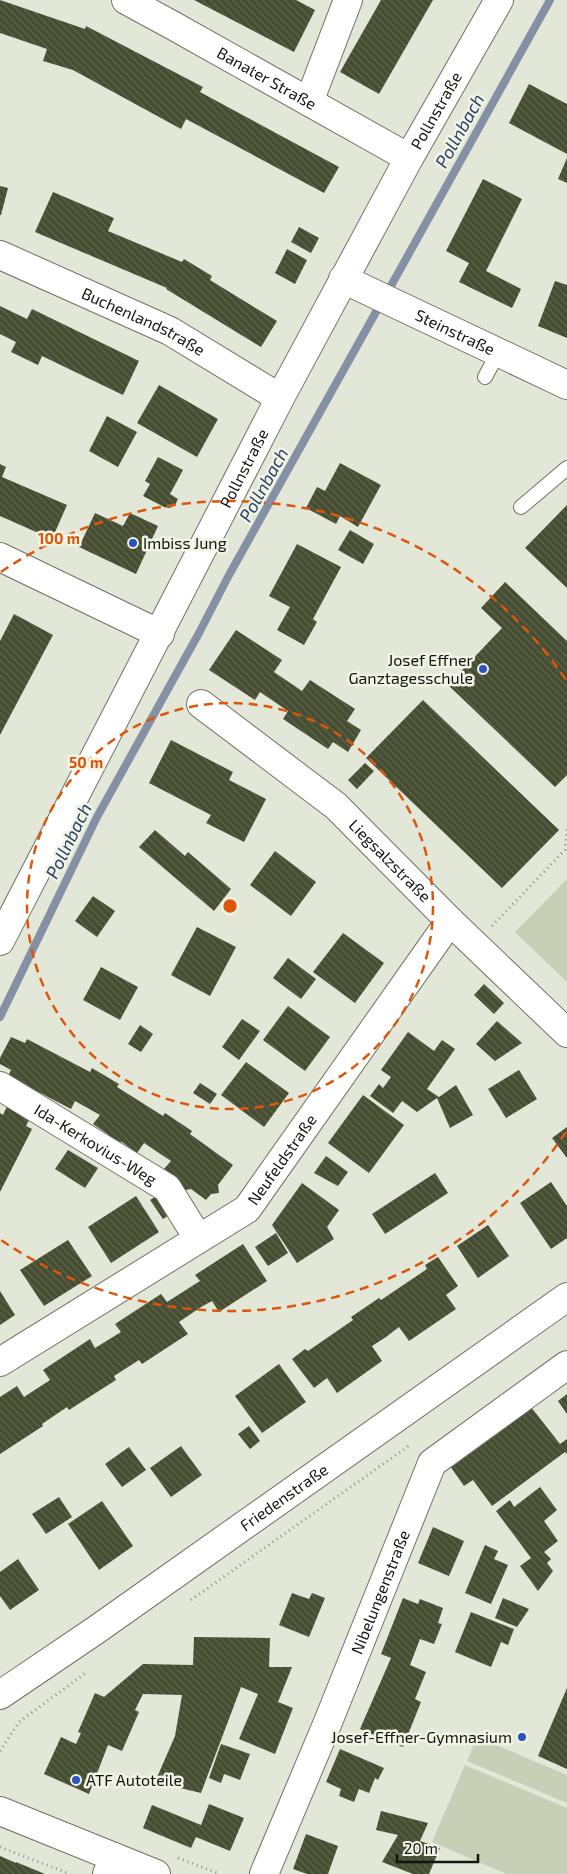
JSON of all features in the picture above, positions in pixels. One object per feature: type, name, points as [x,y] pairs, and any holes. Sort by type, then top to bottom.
[{"type":"street","name":"Banater Straße","points":[[126,0],[409,158]]},
{"type":"street","points":[[310,102],[348,0]]},
{"type":"street","name":"Pollnstraße","points":[[0,941],[160,634],[280,398],[354,284],[409,158],[499,0]]},
{"type":"street","name":"Buchenlandstraße","points":[[0,255],[170,331],[280,398]]},
{"type":"street","name":"Steinstraße","points":[[354,284],[567,385]]},
{"type":"street","points":[[0,557],[160,634]]},
{"type":"street","name":"Liegsalzstraße","points":[[200,704],[336,806],[450,921],[567,1032]]},
{"type":"street","name":"Neufeldstraße","points":[[0,1362],[247,1209],[450,921]]},
{"type":"street","name":"Ida-Kerkovius-Weg","points":[[0,1086],[167,1188],[198,1238]]},
{"type":"street","name":"Friedenstraße","points":[[0,1695],[96,1630],[567,1297]]},
{"type":"street","name":"Nibelungenstraße","points":[[264,1874],[328,1722],[432,1463],[567,1365]]},
{"type":"street","points":[[0,1811],[111,1866],[156,1874]]},
{"type":"lane","points":[[485,377],[498,353]]},
{"type":"lane","points":[[521,507],[567,468]]},
{"type":"path","points":[[475,945],[566,850],[567,828]]},
{"type":"path","points":[[186,1603],[418,1440]]},
{"type":"path","points":[[0,1751],[19,1722],[90,1670]]},
{"type":"path","points":[[0,1847],[70,1874]]},
{"type":"green space","points":[[567,879],[567,982],[515,932]]},
{"type":"green space","points":[[477,1737],[567,1775],[567,1803],[467,1761]]},
{"type":"green space","points":[[465,1765],[567,1808],[567,1874],[507,1874],[432,1842]]},
{"type":"building","points":[[0,0],[85,29],[86,26],[203,87],[200,92],[339,167],[324,193],[186,119],[181,129],[73,70],[43,61],[47,49],[0,33]]},
{"type":"building","points":[[194,0],[296,0],[315,10],[294,52]]},
{"type":"building","points":[[381,0],[433,0],[379,94],[340,72]]},
{"type":"building","points":[[529,84],[567,104],[567,154],[509,123]]},
{"type":"building","points":[[567,158],[567,183],[558,179]]},
{"type":"building","points":[[483,179],[522,199],[486,271],[521,289],[512,308],[459,282],[469,263],[446,251]]},
{"type":"building","points":[[0,186],[8,188],[1,215],[0,215]]},
{"type":"building","points":[[53,192],[114,218],[108,231],[182,262],[184,259],[212,276],[210,280],[277,321],[261,347],[167,288],[35,232]]},
{"type":"building","points":[[299,227],[319,238],[311,253],[291,242]]},
{"type":"building","points":[[287,249],[307,260],[295,284],[275,273]]},
{"type":"building","points":[[555,281],[567,285],[567,338],[538,326]]},
{"type":"building","points":[[0,306],[27,319],[32,309],[139,361],[123,395],[42,356],[38,365],[11,352],[16,342],[0,334]]},
{"type":"building","points":[[159,385],[218,419],[197,457],[137,423]]},
{"type":"building","points":[[107,416],[137,432],[118,467],[89,451]]},
{"type":"building","points":[[158,457],[183,470],[170,494],[178,499],[175,505],[170,508],[164,507],[143,496],[150,484],[145,481]]},
{"type":"building","points":[[340,463],[381,485],[358,527],[340,516],[336,524],[306,508],[317,487],[325,491]]},
{"type":"building","points":[[0,464],[6,467],[2,477],[67,505],[52,539],[0,516]]},
{"type":"building","points":[[567,505],[567,588],[525,548]]},
{"type":"building","points":[[95,513],[123,526],[130,513],[158,526],[136,574],[79,547]]},
{"type":"building","points":[[350,530],[374,544],[363,564],[338,550]]},
{"type":"building","points":[[297,544],[341,567],[313,619],[317,622],[304,645],[277,630],[290,607],[269,596]]},
{"type":"building","points":[[505,582],[567,641],[567,775],[555,787],[448,685],[502,628],[481,608]]},
{"type":"building","points":[[14,614],[53,635],[0,735],[0,641]]},
{"type":"building","points":[[236,630],[282,660],[274,672],[302,691],[310,680],[355,709],[347,721],[361,730],[348,752],[333,742],[328,749],[283,719],[288,711],[260,692],[255,700],[209,670]]},
{"type":"building","points":[[423,700],[559,830],[502,888],[366,758]]},
{"type":"building","points":[[171,740],[233,772],[229,780],[266,799],[244,842],[206,823],[211,815],[149,783]]},
{"type":"building","points":[[365,763],[374,771],[357,789],[348,780]]},
{"type":"building","points":[[155,830],[185,856],[188,852],[231,889],[214,911],[139,847]]},
{"type":"building","points":[[275,851],[316,882],[291,916],[250,885]]},
{"type":"building","points":[[93,896],[115,911],[97,937],[75,921]]},
{"type":"building","points":[[197,927],[236,947],[210,996],[171,975]]},
{"type":"building","points":[[343,933],[384,963],[355,1003],[313,972]]},
{"type":"building","points":[[288,958],[316,979],[301,999],[273,978]]},
{"type":"building","points":[[101,967],[138,987],[120,1020],[83,1000]]},
{"type":"building","points":[[484,984],[504,1003],[494,1014],[474,995]]},
{"type":"building","points":[[288,1006],[330,1037],[305,1071],[263,1040]]},
{"type":"building","points":[[242,1019],[260,1031],[239,1060],[222,1047]]},
{"type":"building","points":[[497,1021],[522,1043],[495,1061],[476,1044]]},
{"type":"building","points":[[140,1025],[153,1034],[141,1052],[128,1044]]},
{"type":"building","points":[[408,1032],[434,1051],[442,1040],[455,1049],[427,1089],[439,1097],[456,1085],[473,1115],[450,1128],[437,1098],[417,1112],[402,1101],[393,1113],[370,1096],[379,1084],[383,1088],[391,1077],[381,1070]]},
{"type":"building","points":[[11,1037],[25,1043],[27,1039],[90,1072],[92,1068],[119,1084],[117,1087],[163,1116],[165,1113],[192,1131],[190,1134],[233,1165],[218,1185],[219,1193],[211,1194],[206,1200],[191,1189],[180,1191],[179,1180],[164,1169],[171,1161],[144,1143],[137,1153],[122,1142],[111,1144],[109,1135],[93,1124],[100,1115],[75,1101],[71,1109],[8,1076],[11,1070],[0,1064],[0,1058]]},
{"type":"building","points":[[246,1062],[289,1093],[264,1127],[221,1095]]},
{"type":"building","points":[[519,1070],[537,1099],[506,1118],[488,1089]]},
{"type":"building","points":[[200,1083],[217,1094],[210,1104],[193,1093]]},
{"type":"building","points":[[363,1095],[404,1125],[369,1173],[328,1143]]},
{"type":"building","points":[[8,1104],[31,1116],[26,1126],[32,1129],[0,1192],[0,1113],[3,1115]]},
{"type":"building","points":[[567,1127],[567,1158],[552,1138]]},
{"type":"building","points":[[68,1150],[98,1168],[85,1188],[55,1169]]},
{"type":"building","points":[[326,1156],[348,1172],[338,1186],[314,1173]]},
{"type":"building","points":[[435,1173],[448,1193],[385,1234],[372,1214]]},
{"type":"building","points":[[551,1182],[567,1206],[567,1238],[551,1249],[520,1203]]},
{"type":"building","points":[[302,1183],[339,1210],[327,1227],[334,1239],[297,1263],[272,1225]]},
{"type":"building","points":[[160,1194],[172,1213],[163,1219],[150,1200]]},
{"type":"building","points":[[136,1196],[159,1232],[111,1263],[88,1227]]},
{"type":"building","points":[[488,1225],[509,1256],[478,1278],[457,1246]]},
{"type":"building","points":[[276,1233],[288,1253],[268,1266],[255,1247]]},
{"type":"building","points":[[68,1240],[92,1276],[44,1306],[20,1270]]},
{"type":"building","points":[[243,1244],[267,1281],[219,1312],[212,1301],[201,1307],[179,1322],[188,1334],[142,1364],[139,1360],[114,1376],[116,1380],[69,1410],[67,1407],[42,1424],[43,1426],[0,1454],[0,1397],[17,1386],[24,1397],[50,1380],[43,1370],[90,1339],[95,1348],[121,1332],[115,1324],[161,1294],[167,1302],[200,1281],[195,1275]]},
{"type":"building","points":[[438,1257],[458,1286],[446,1295],[456,1309],[409,1341],[399,1327],[372,1346],[382,1361],[337,1393],[327,1378],[314,1388],[292,1359],[305,1349],[308,1351],[353,1320],[351,1317],[379,1298],[381,1300],[427,1269],[425,1265]]},
{"type":"building","points":[[0,1291],[15,1315],[0,1325]]},
{"type":"building","points":[[279,1364],[306,1402],[262,1433],[235,1396]]},
{"type":"building","points":[[567,1394],[567,1414],[558,1401]]},
{"type":"building","points":[[531,1407],[560,1444],[567,1439],[567,1454],[565,1452],[492,1506],[473,1480],[464,1486],[450,1466]]},
{"type":"building","points":[[249,1426],[260,1441],[250,1449],[238,1434]]},
{"type":"building","points":[[181,1446],[202,1475],[171,1497],[150,1468]]},
{"type":"building","points":[[129,1447],[146,1470],[122,1487],[105,1464]]},
{"type":"building","points":[[540,1487],[557,1510],[544,1521],[558,1541],[544,1552],[551,1559],[547,1563],[553,1571],[538,1591],[520,1566],[531,1558],[496,1511],[510,1500],[514,1507]]},
{"type":"building","points":[[59,1497],[72,1517],[46,1534],[32,1514]]},
{"type":"building","points":[[102,1501],[133,1546],[99,1570],[68,1524]]},
{"type":"building","points":[[433,1527],[464,1541],[449,1576],[418,1563]]},
{"type":"building","points":[[485,1545],[498,1551],[494,1559],[508,1565],[491,1604],[465,1593]]},
{"type":"building","points":[[18,1559],[39,1590],[10,1610],[0,1596],[0,1572]]},
{"type":"building","points":[[292,1593],[309,1599],[312,1593],[325,1598],[309,1637],[279,1625]]},
{"type":"building","points":[[403,1598],[418,1604],[420,1599],[443,1608],[438,1623],[442,1624],[434,1644],[420,1639],[410,1665],[426,1672],[415,1699],[421,1702],[403,1747],[360,1729],[391,1658],[381,1654]]},
{"type":"building","points":[[503,1598],[529,1609],[517,1627],[495,1618]]},
{"type":"building","points":[[471,1612],[514,1629],[508,1645],[501,1642],[491,1667],[455,1652]]},
{"type":"building","points":[[194,1637],[270,1638],[269,1667],[292,1667],[278,1702],[293,1708],[275,1754],[239,1739],[258,1694],[241,1687],[201,1793],[155,1782],[175,1736],[182,1695],[143,1694],[135,1710],[139,1712],[122,1751],[108,1745],[89,1794],[44,1774],[61,1737],[76,1744],[81,1733],[78,1732],[95,1693],[104,1697],[143,1664],[193,1665]]},
{"type":"building","points":[[567,1688],[567,1769],[538,1756]]},
{"type":"building","points":[[221,1744],[250,1754],[240,1780],[224,1774],[221,1783],[209,1778]]},
{"type":"building","points":[[340,1749],[384,1768],[378,1780],[375,1778],[369,1793],[359,1789],[354,1802],[339,1796],[341,1789],[326,1782]]},
{"type":"building","points":[[209,1804],[244,1818],[230,1851],[196,1837],[191,1848],[143,1828],[152,1805],[201,1825]]},
{"type":"building","points":[[381,1811],[428,1823],[420,1841],[440,1848],[429,1874],[413,1874],[382,1862],[398,1835],[376,1830]]},
{"type":"building","points":[[306,1834],[338,1846],[328,1874],[307,1874],[293,1869]]},
{"type":"building","points":[[0,1856],[16,1863],[45,1874],[0,1874]]},
{"type":"waterway","name":"Pollnbach","points":[[387,293],[550,0]]},
{"type":"waterway","name":"Pollnbach","points":[[0,1017],[97,817],[381,303]]},
{"type":"place","name":"Imbiss Jung","points":[[133,543]]},
{"type":"place","name":"Josef Effner Ganztagesschule","points":[[483,669]]},
{"type":"place","name":"Josef-Effner-Gymnasium","points":[[522,1737]]},
{"type":"place","name":"ATF Autoteile","points":[[76,1780]]}]
